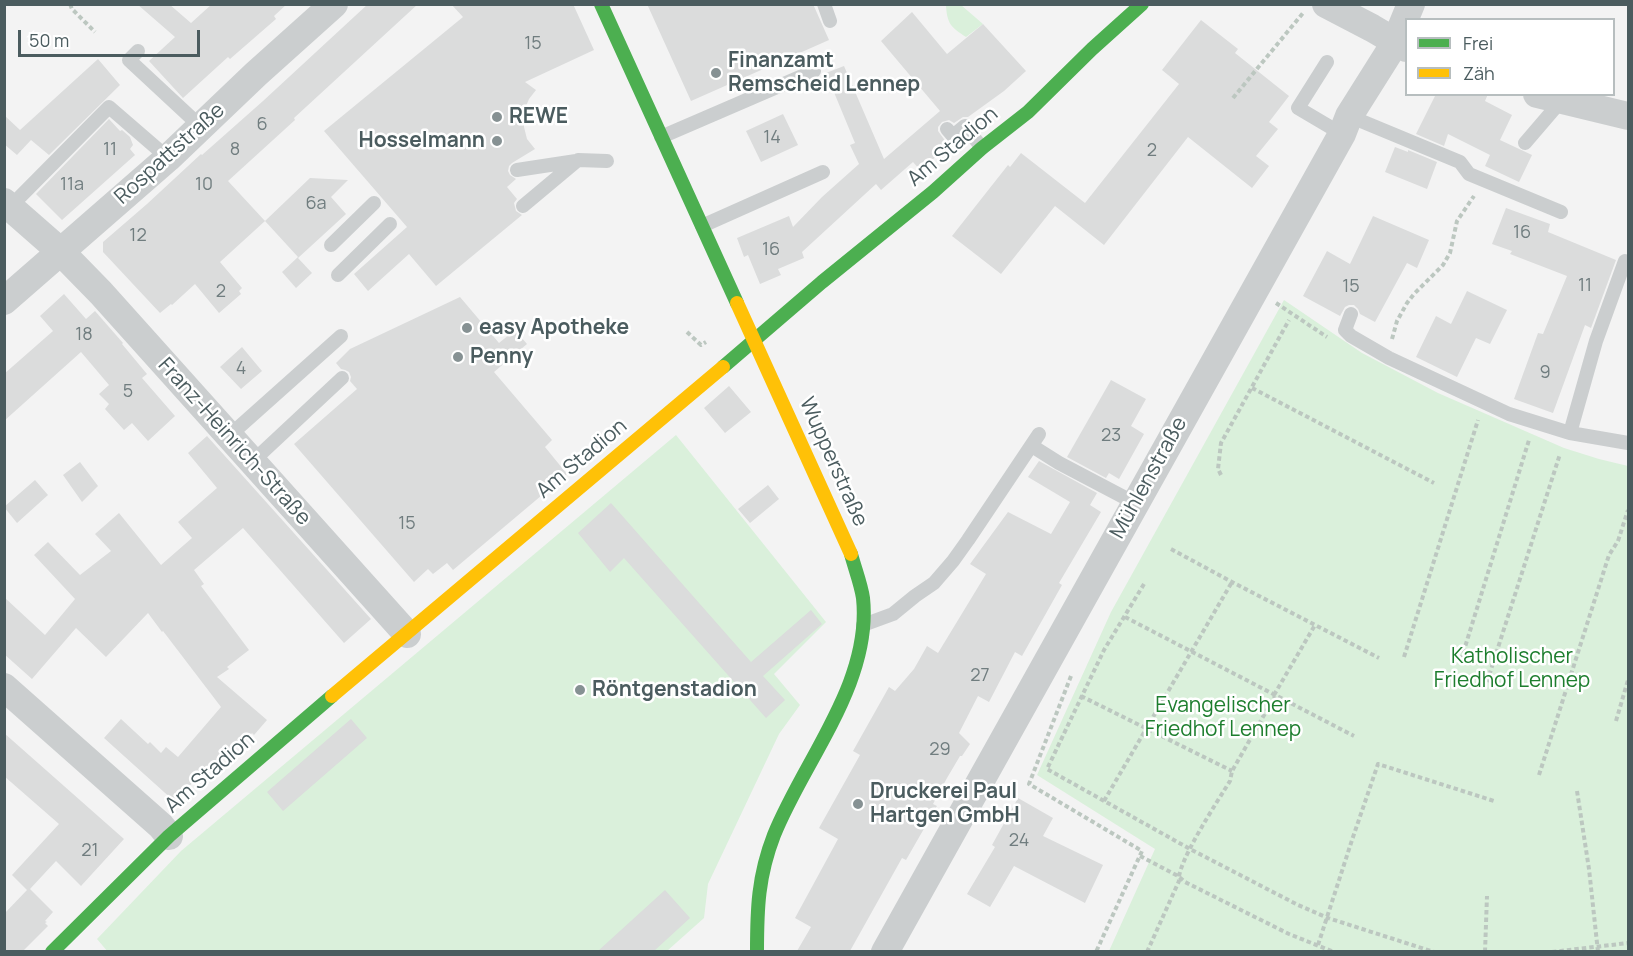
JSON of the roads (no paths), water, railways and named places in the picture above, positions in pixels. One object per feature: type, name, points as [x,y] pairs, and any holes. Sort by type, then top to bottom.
[{"type":"street","name":"Rospattstraße","points":[[4,302],[168,158],[334,4]]},
{"type":"street","name":"Wupperstraße","points":[[601,4],[849,549],[863,599],[862,642],[845,693],[812,755],[771,844],[759,887],[757,951]]},
{"type":"street","name":"Am Stadion","points":[[52,951],[169,836],[822,282],[1028,112],[1092,49],[1143,4]]},
{"type":"street","points":[[1326,4],[1401,46]]},
{"type":"street","name":"Mühlenstraße","points":[[885,951],[1346,125],[1401,46],[1405,29]]},
{"type":"street","points":[[1549,98],[1629,116]]},
{"type":"street","name":"Franz-Heinrich-Straße","points":[[7,205],[60,251],[101,293],[407,634]]},
{"type":"street","points":[[4,687],[161,826],[169,836]]},
{"type":"lane","points":[[825,4],[831,21]]},
{"type":"lane","points":[[138,51],[129,60],[200,126]]},
{"type":"lane","points":[[1327,62],[1298,108],[1460,162],[1469,174],[1561,212]]},
{"type":"lane","points":[[661,137],[813,71]]},
{"type":"lane","points":[[1525,143],[1549,98]]},
{"type":"lane","points":[[7,205],[109,107],[168,158]]},
{"type":"lane","points":[[947,129],[953,136],[965,126],[982,148]]},
{"type":"lane","points":[[523,206],[578,160]]},
{"type":"lane","points":[[517,170],[578,160],[607,161]]},
{"type":"lane","points":[[702,226],[823,172]]},
{"type":"lane","points":[[331,245],[374,203]]},
{"type":"lane","points":[[338,275],[390,224]]},
{"type":"lane","points":[[1570,433],[1596,341],[1624,261]]},
{"type":"lane","points":[[1351,315],[1345,330],[1351,336],[1389,358],[1509,414],[1570,433],[1629,443]]},
{"type":"lane","points":[[229,436],[341,336]]},
{"type":"lane","points":[[252,462],[342,378]]},
{"type":"lane","points":[[863,625],[892,614],[934,583],[953,561],[1039,434]]},
{"type":"lane","points":[[1032,446],[1059,463],[1135,503]]},
{"type":"lane","points":[[499,532],[511,546]]},
{"type":"place","name":"Finanzamt Remscheid Lennep","points":[[716,73]]},
{"type":"place","name":"REWE","points":[[497,117]]},
{"type":"place","name":"Hosselmann","points":[[497,141]]},
{"type":"place","name":"easy Apotheke","points":[[467,328]]},
{"type":"place","name":"Penny","points":[[458,357]]},
{"type":"place","name":"Röntgenstadion","points":[[580,690]]},
{"type":"place","name":"Druckerei Paul Hartgen GmbH","points":[[858,804]]},
{"type":"park label","name":"Katholischer Friedhof Lennep","points":[[1512,669]]},
{"type":"park label","name":"Evangelischer Friedhof Lennep","points":[[1223,718]]}]
